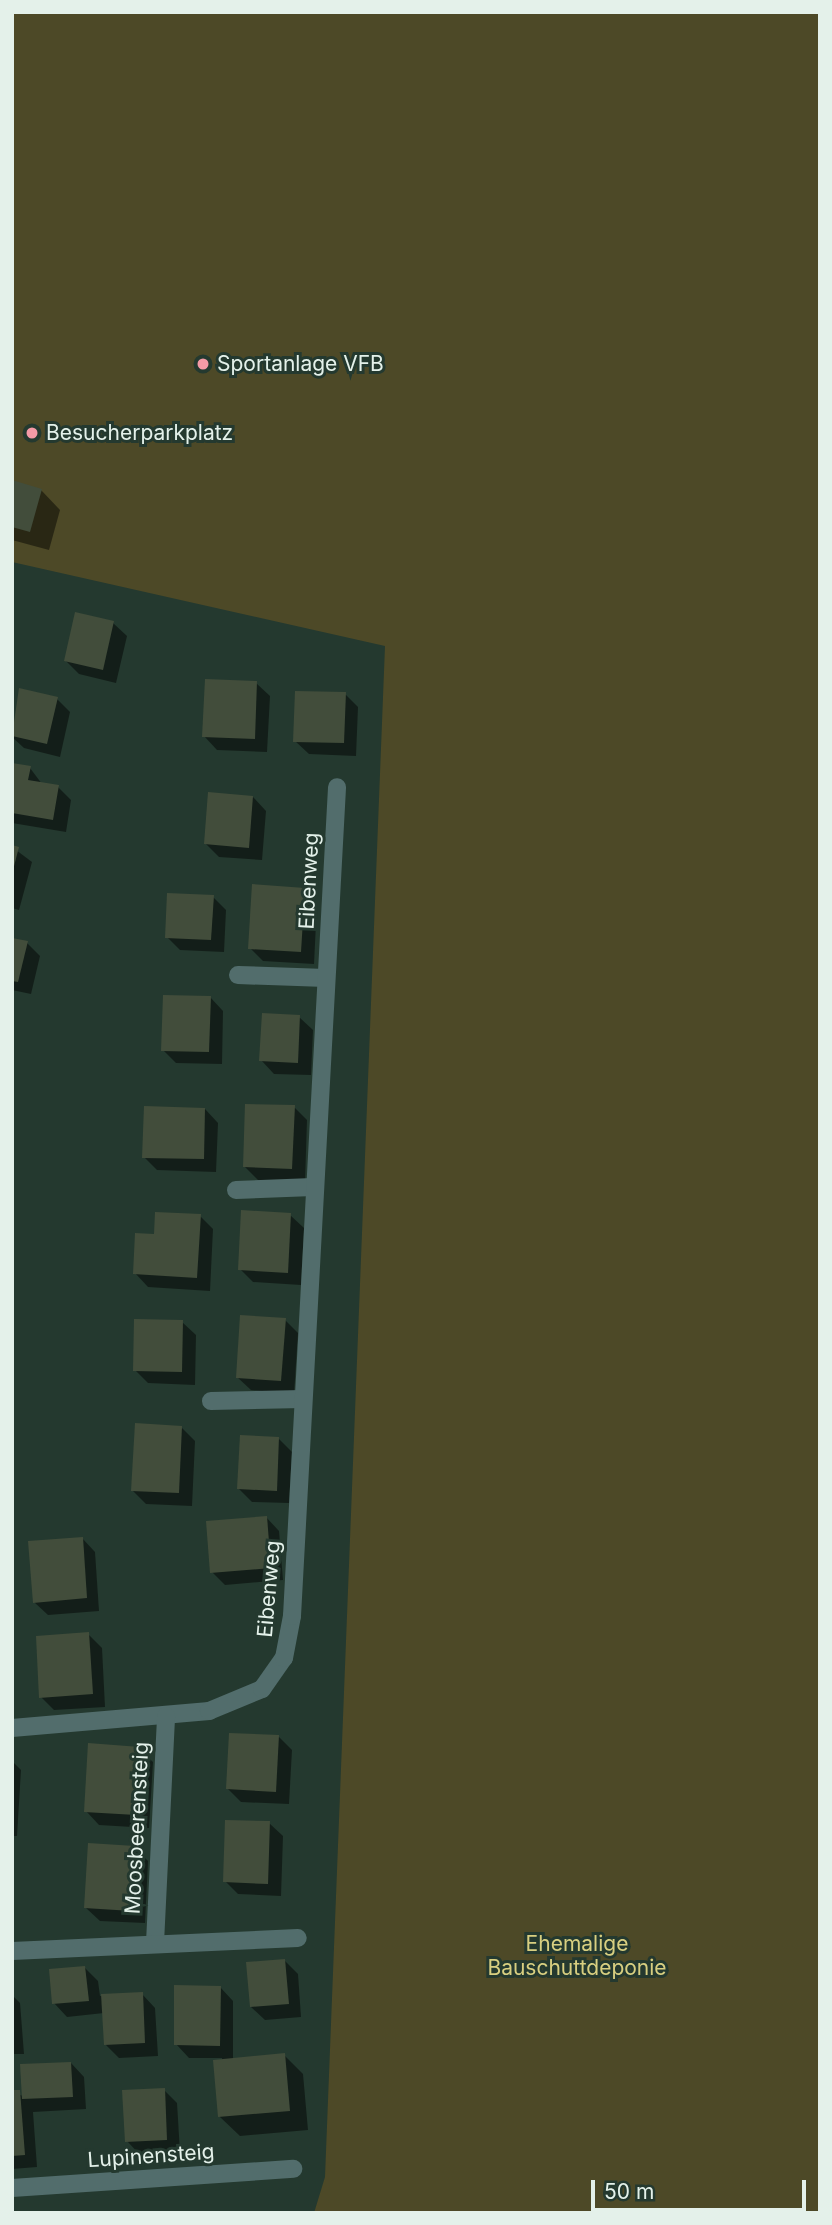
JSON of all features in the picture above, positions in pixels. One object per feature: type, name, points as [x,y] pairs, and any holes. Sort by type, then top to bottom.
[{"type":"street","name":"Eibenweg","points":[[12,1728],[209,1711],[262,1689],[284,1658],[292,1616],[313,1187],[337,786]]},
{"type":"street","points":[[238,975],[326,978]]},
{"type":"street","points":[[236,1190],[313,1187]]},
{"type":"street","points":[[211,1401],[303,1399]]},
{"type":"street","name":"Moosbeerensteig","points":[[155,1942],[166,1716]]},
{"type":"street","name":"Moosbeerensteig","points":[[12,1951],[155,1942],[298,1938]]},
{"type":"street","name":"Lupinensteig","points":[[12,2188],[293,2169]]},
{"type":"green space","name":"Ehemalige Bauschuttdeponie","points":[[12,12],[820,12],[820,2213],[314,2213],[325,2177],[385,646],[12,562]]},
{"type":"building","points":[[12,480],[42,489],[30,532],[12,527]]},
{"type":"building","points":[[75,612],[114,621],[103,670],[64,661]]},
{"type":"building","points":[[205,679],[257,681],[255,739],[202,737]]},
{"type":"building","points":[[19,688],[58,697],[47,744],[12,736]]},
{"type":"building","points":[[295,691],[346,692],[344,743],[293,742]]},
{"type":"building","points":[[12,763],[31,766],[28,780],[59,785],[53,820],[12,813]]},
{"type":"building","points":[[208,792],[253,796],[249,848],[204,844]]},
{"type":"building","points":[[12,845],[19,847],[13,870],[12,870]]},
{"type":"building","points":[[252,884],[305,888],[301,952],[248,949]]},
{"type":"building","points":[[167,893],[214,895],[211,940],[165,938]]},
{"type":"building","points":[[12,938],[28,941],[18,982],[12,981]]},
{"type":"building","points":[[163,995],[211,996],[209,1052],[161,1051]]},
{"type":"building","points":[[262,1013],[300,1015],[298,1063],[259,1061]]},
{"type":"building","points":[[245,1104],[295,1105],[292,1169],[243,1167]]},
{"type":"building","points":[[144,1106],[205,1108],[204,1159],[142,1158]]},
{"type":"building","points":[[241,1210],[291,1213],[288,1273],[238,1270]]},
{"type":"building","points":[[155,1212],[201,1214],[197,1278],[133,1274],[135,1233],[154,1234]]},
{"type":"building","points":[[240,1315],[286,1318],[281,1381],[236,1378]]},
{"type":"building","points":[[134,1319],[183,1320],[182,1372],[133,1371]]},
{"type":"building","points":[[135,1423],[182,1426],[179,1493],[131,1491]]},
{"type":"building","points":[[240,1435],[279,1437],[277,1491],[237,1489]]},
{"type":"building","points":[[267,1516],[271,1568],[210,1573],[206,1521]]},
{"type":"building","points":[[83,1537],[87,1598],[33,1603],[28,1541]]},
{"type":"building","points":[[89,1632],[93,1694],[39,1698],[36,1636]]},
{"type":"building","points":[[229,1733],[279,1735],[276,1792],[226,1789]]},
{"type":"building","points":[[88,1743],[140,1747],[136,1815],[84,1812]]},
{"type":"building","points":[[225,1820],[270,1821],[268,1884],[223,1882]]},
{"type":"building","points":[[88,1843],[135,1846],[132,1911],[84,1908]]},
{"type":"building","points":[[285,1959],[289,2004],[250,2007],[246,1962]]},
{"type":"building","points":[[85,1966],[89,2001],[52,2004],[49,1969]]},
{"type":"building","points":[[174,1985],[221,1986],[220,2046],[174,2045]]},
{"type":"building","points":[[143,1992],[145,2043],[104,2045],[101,1994]]},
{"type":"building","points":[[285,2053],[290,2111],[218,2117],[213,2060]]},
{"type":"building","points":[[71,2062],[73,2097],[22,2099],[20,2064]]},
{"type":"building","points":[[165,2088],[167,2140],[125,2142],[122,2090]]},
{"type":"building","points":[[12,2090],[20,2090],[25,2155],[12,2156]]},
{"type":"place","name":"Sportanlage VFB","points":[[203,364]]},
{"type":"place","name":"Besucherparkplatz","points":[[32,433]]}]
